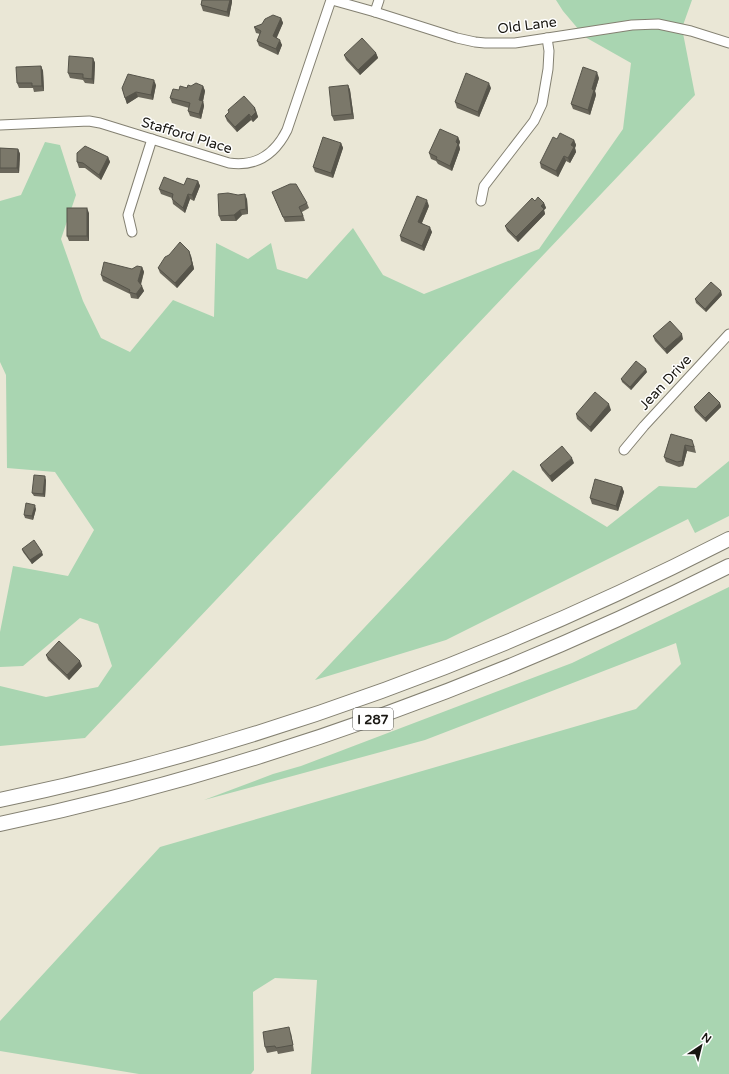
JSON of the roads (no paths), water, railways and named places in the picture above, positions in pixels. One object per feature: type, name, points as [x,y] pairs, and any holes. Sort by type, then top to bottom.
[{"type":"highway","name":"I 287","points":[[0,800],[160,761],[264,730],[361,698],[450,665],[543,627],[636,585],[729,539]]},
{"type":"highway","name":"I 287","points":[[0,824],[68,809],[166,784],[271,753],[369,720],[459,687],[553,649],[607,625],[729,566]]},
{"type":"street","name":"Old Lane","points":[[331,0],[375,12],[457,38],[485,44],[516,43],[632,25],[658,24],[691,31],[729,43]]},
{"type":"street","name":"Stafford Place","points":[[0,125],[89,121],[235,164],[253,162],[269,154],[278,146],[287,130],[331,0]]},
{"type":"street","points":[[375,12],[380,0]]},
{"type":"street","points":[[481,201],[484,186],[534,122],[542,104],[548,69],[549,50],[547,38]]},
{"type":"street","points":[[132,232],[128,215],[152,139]]},
{"type":"street","name":"Jean Drive","points":[[624,450],[644,426],[729,334]]}]
